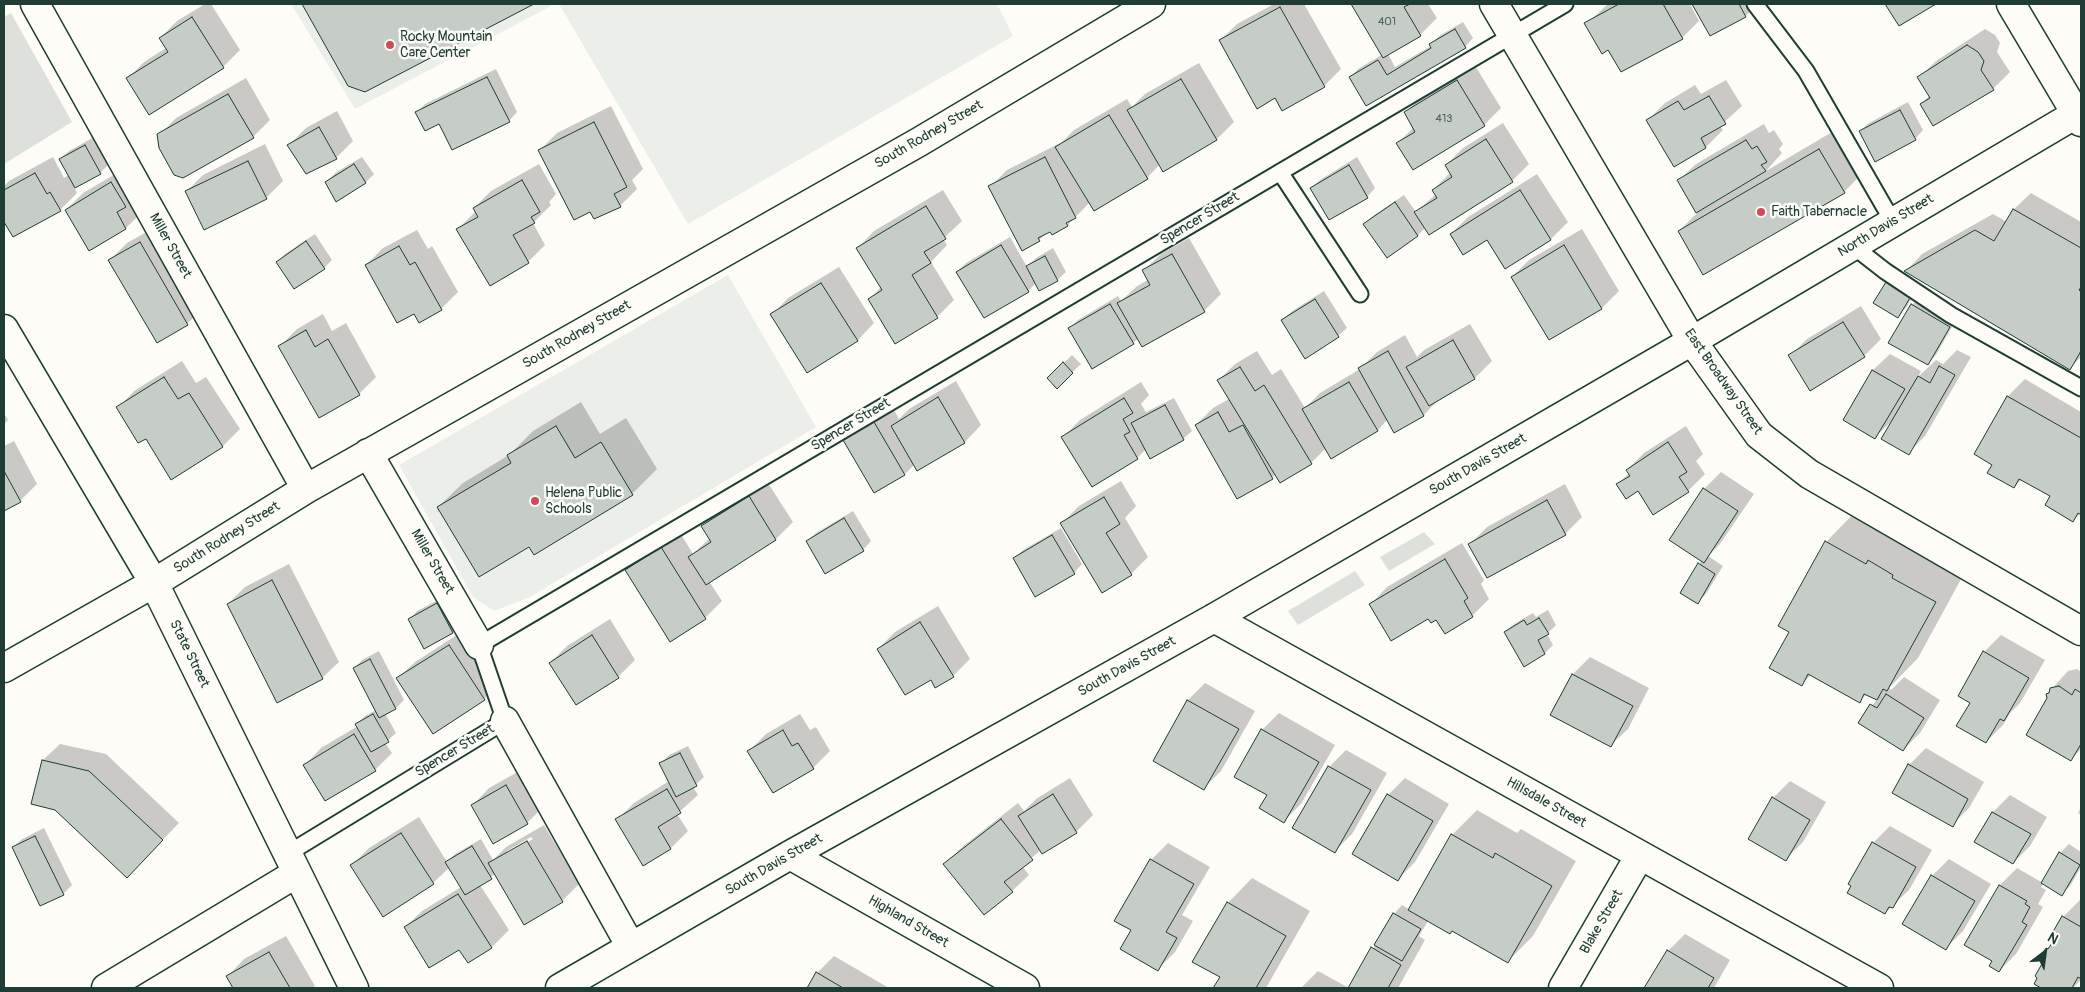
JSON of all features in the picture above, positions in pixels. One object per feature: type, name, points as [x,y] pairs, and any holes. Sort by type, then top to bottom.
[{"type":"street","name":"Miller Street","points":[[35,4],[306,489]]},
{"type":"street","name":"South Rodney Street","points":[[4,668],[154,584],[306,489],[368,453],[919,142],[1151,4]]},
{"type":"street","name":"East Broadway Street","points":[[1494,4],[1692,341],[1759,435],[1809,474],[2081,631]]},
{"type":"street","points":[[2011,4],[2079,116]]},
{"type":"street","name":"North Davis Street","points":[[1692,341],[2079,116]]},
{"type":"street","name":"State Street","points":[[4,329],[154,584],[354,988]]},
{"type":"street","name":"South Davis Street","points":[[560,988],[790,856],[1214,618],[1692,341]]},
{"type":"street","name":"Miller Street","points":[[368,453],[479,644]]},
{"type":"street","name":"Hillsdale Street","points":[[1214,618],[1879,988]]},
{"type":"street","points":[[505,721],[631,947]]},
{"type":"street","name":"Highland Street","points":[[790,856],[1025,988]]},
{"type":"street","name":"Blake Street","points":[[1563,988],[1640,856]]},
{"type":"street","name":"Spencer Street","points":[[106,988],[292,864]]},
{"type":"lane","name":"Spencer Street","points":[[292,864],[505,721],[479,644],[1565,4]]},
{"type":"lane","points":[[1755,4],[1806,71],[1894,222]]},
{"type":"lane","points":[[1280,172],[1360,294]]},
{"type":"lane","points":[[1853,246],[1884,271],[1952,314],[2081,388]]},
{"type":"shaded area","name":"Rocky Mountain Care Center","points":[[291,4],[555,4],[355,109]]},
{"type":"shaded area","points":[[559,4],[997,4],[1013,36],[688,224]]},
{"type":"shaded area","points":[[11,13],[72,122],[4,164],[4,17]]},
{"type":"shaded area","points":[[728,275],[816,427],[530,597],[494,611],[473,597],[399,465]]},
{"type":"shaded area","points":[[1424,532],[1435,544],[1389,571],[1380,557]]},
{"type":"shaded area","points":[[1355,571],[1365,585],[1298,625],[1288,611]]},
{"type":"building","name":"Rocky Mountain Care Center","points":[[302,4],[534,4],[365,92],[348,86]]},
{"type":"building","points":[[1351,4],[1410,4],[1404,7],[1421,36],[1383,58]]},
{"type":"building","points":[[1619,4],[1663,4],[1683,39],[1621,72],[1608,50],[1602,54],[1584,23]]},
{"type":"building","points":[[1692,4],[1739,4],[1746,17],[1710,36]]},
{"type":"building","points":[[1885,4],[1936,4],[1899,26]]},
{"type":"building","points":[[1280,7],[1325,87],[1282,111],[1275,98],[1257,109],[1219,40]]},
{"type":"building","points":[[192,17],[224,68],[149,115],[126,78],[168,52],[159,38]]},
{"type":"building","points":[[1455,29],[1466,48],[1366,106],[1349,77],[1378,60],[1387,75],[1431,48],[1429,44]]},
{"type":"building","points":[[1967,45],[1978,52],[1984,61],[1981,70],[1994,90],[1933,126],[1920,104],[1930,98],[1917,77]]},
{"type":"building","points":[[487,77],[510,122],[452,150],[439,124],[425,131],[415,112]]},
{"type":"building","points":[[1181,79],[1217,140],[1163,172],[1127,110]]},
{"type":"building","points":[[1457,80],[1485,126],[1413,170],[1396,143],[1415,132],[1404,112]]},
{"type":"building","points":[[228,94],[254,138],[183,178],[174,175],[159,148],[157,134]]},
{"type":"building","points":[[1709,96],[1726,124],[1701,138],[1706,148],[1674,167],[1646,120],[1678,101],[1684,110]]},
{"type":"building","points":[[1900,110],[1916,140],[1875,162],[1859,131]]},
{"type":"building","points":[[1109,115],[1148,179],[1094,211],[1055,147]]},
{"type":"building","points":[[594,122],[627,187],[614,194],[621,207],[594,219],[590,212],[574,220],[538,150]]},
{"type":"building","points":[[319,127],[337,159],[306,174],[287,145]]},
{"type":"building","points":[[1486,139],[1513,182],[1429,235],[1414,212],[1437,198],[1432,190],[1452,177],[1445,165]]},
{"type":"building","points":[[1746,140],[1752,149],[1757,146],[1767,162],[1761,165],[1766,171],[1696,213],[1677,180]]},
{"type":"building","points":[[85,145],[101,174],[75,188],[59,159]]},
{"type":"building","name":"Faith Tabernacle","points":[[1819,149],[1845,193],[1703,275],[1678,231]]},
{"type":"building","points":[[1045,157],[1076,218],[1066,223],[1068,226],[1052,235],[1050,232],[1038,238],[1040,241],[1022,251],[988,186]]},
{"type":"building","points":[[248,161],[267,199],[204,230],[185,191]]},
{"type":"building","points":[[354,164],[366,183],[336,202],[325,182]]},
{"type":"building","points":[[1349,165],[1368,198],[1329,220],[1310,188]]},
{"type":"building","points":[[35,173],[47,194],[50,192],[61,211],[13,237],[4,222],[4,190]]},
{"type":"building","points":[[522,180],[540,212],[531,217],[535,223],[513,235],[529,263],[490,286],[456,229],[478,217],[473,208]]},
{"type":"building","points":[[111,182],[126,207],[117,212],[126,229],[89,251],[65,210]]},
{"type":"building","points":[[1520,190],[1551,240],[1505,269],[1487,240],[1463,255],[1450,234]]},
{"type":"building","points":[[1395,202],[1418,236],[1387,258],[1363,224]]},
{"type":"building","points":[[926,206],[946,239],[924,252],[931,263],[912,275],[938,318],[895,344],[868,299],[882,290],[856,248]]},
{"type":"building","points":[[2013,209],[2081,248],[2081,287],[2079,290],[2081,292],[2081,351],[2070,370],[1904,271],[1975,230],[1994,241]]},
{"type":"building","points":[[306,241],[325,269],[294,289],[276,262]]},
{"type":"building","points":[[140,242],[188,325],[157,343],[108,260]]},
{"type":"building","points":[[1001,245],[1029,292],[984,318],[956,272]]},
{"type":"building","points":[[1564,245],[1602,309],[1549,340],[1511,277]]},
{"type":"building","points":[[399,246],[410,265],[415,262],[442,310],[419,323],[414,314],[397,323],[365,265]]},
{"type":"building","points":[[1172,254],[1205,312],[1142,347],[1117,303],[1150,285],[1142,270]]},
{"type":"building","points":[[1045,256],[1058,281],[1039,291],[1026,266]]},
{"type":"building","points":[[1886,282],[1911,296],[1898,318],[1873,303]]},
{"type":"building","points":[[821,283],[858,341],[807,373],[770,314]]},
{"type":"building","points":[[1315,299],[1339,337],[1305,359],[1281,320]]},
{"type":"building","points":[[1110,304],[1134,344],[1092,369],[1068,328]]},
{"type":"building","points":[[1911,304],[1950,327],[1928,365],[1888,343]]},
{"type":"building","points":[[1843,322],[1865,357],[1810,391],[1788,355]]},
{"type":"building","points":[[306,330],[315,347],[328,339],[360,395],[319,418],[278,346]]},
{"type":"building","points":[[1453,340],[1475,379],[1429,406],[1406,367]]},
{"type":"building","points":[[1388,351],[1424,416],[1394,433],[1358,368]]},
{"type":"building","points":[[1063,362],[1073,373],[1057,389],[1047,378]]},
{"type":"building","points":[[1939,366],[1955,375],[1909,455],[1881,439],[1918,376],[1930,383]]},
{"type":"building","points":[[1240,367],[1255,391],[1264,385],[1312,464],[1280,483],[1217,380]]},
{"type":"building","points":[[1872,370],[1905,389],[1875,439],[1843,420]]},
{"type":"building","points":[[164,377],[178,399],[189,393],[223,447],[171,480],[146,439],[138,443],[116,407]]},
{"type":"building","points":[[1349,382],[1378,431],[1331,459],[1302,409]]},
{"type":"building","points":[[2007,396],[2081,438],[2081,515],[2078,513],[2073,522],[2045,505],[2050,496],[2019,479],[2014,488],[1987,473],[1992,465],[1974,454]]},
{"type":"building","points":[[938,397],[965,443],[917,471],[891,426]]},
{"type":"building","points":[[1124,398],[1133,413],[1123,419],[1130,432],[1124,435],[1138,459],[1092,487],[1061,437]]},
{"type":"building","points":[[1165,405],[1184,440],[1150,459],[1131,423]]},
{"type":"building","points":[[1218,412],[1229,432],[1243,425],[1273,479],[1237,499],[1195,425]]},
{"type":"building","points":[[874,422],[905,475],[874,493],[843,440]]},
{"type":"building","name":"Helena Public Schools","points":[[556,426],[575,458],[601,442],[633,495],[534,555],[529,547],[479,577],[437,507],[511,463],[507,455]]},
{"type":"building","points":[[1668,442],[1687,472],[1679,477],[1689,492],[1653,515],[1638,491],[1626,499],[1616,484],[1630,476],[1626,470]]},
{"type":"building","points":[[4,471],[21,502],[4,511]]},
{"type":"building","points":[[1703,488],[1738,511],[1704,563],[1669,540]]},
{"type":"building","points":[[749,496],[776,540],[706,585],[688,557],[711,542],[701,526]]},
{"type":"building","points":[[1104,497],[1120,524],[1106,533],[1132,575],[1102,593],[1060,523]]},
{"type":"building","points":[[1547,500],[1566,535],[1487,578],[1468,544]]},
{"type":"building","points":[[844,518],[864,551],[825,574],[806,541]]},
{"type":"building","points":[[1052,535],[1075,574],[1035,597],[1013,558]]},
{"type":"building","points":[[1825,541],[1866,564],[1868,560],[1893,575],[1892,578],[1936,602],[1887,691],[1883,689],[1877,700],[1864,694],[1860,703],[1808,674],[1802,686],[1769,668],[1789,632],[1778,626]]},
{"type":"building","points":[[661,547],[706,619],[670,642],[625,570]]},
{"type":"building","points":[[1445,559],[1468,598],[1464,601],[1473,617],[1445,634],[1436,620],[1431,623],[1428,619],[1391,641],[1369,604]]},
{"type":"building","points":[[1698,563],[1715,574],[1698,604],[1680,593]]},
{"type":"building","points":[[272,580],[323,679],[277,703],[227,604]]},
{"type":"building","points":[[437,603],[453,633],[424,649],[408,619]]},
{"type":"building","points":[[1539,618],[1549,634],[1538,640],[1545,654],[1524,667],[1504,632],[1524,620],[1527,625]]},
{"type":"building","points":[[920,622],[954,677],[935,688],[931,680],[905,695],[877,649]]},
{"type":"building","points":[[592,635],[619,678],[576,705],[549,663]]},
{"type":"building","points":[[449,645],[485,700],[433,734],[396,678]]},
{"type":"building","points":[[1983,651],[2029,678],[2004,721],[2000,719],[1986,743],[1956,726],[1970,703],[1958,696]]},
{"type":"building","points":[[370,659],[396,709],[379,718],[353,668]]},
{"type":"building","points":[[1572,674],[1633,706],[1611,747],[1550,715]]},
{"type":"building","points":[[2059,686],[2072,695],[2075,689],[2081,693],[2081,744],[2071,761],[2026,735],[2047,698],[2046,694],[2049,693],[2050,688]]},
{"type":"building","points":[[1886,694],[1924,718],[1903,751],[1858,723],[1870,704],[1877,708]]},
{"type":"building","points":[[1187,700],[1239,729],[1204,790],[1153,761]]},
{"type":"building","points":[[373,714],[389,742],[371,752],[355,724]]},
{"type":"building","points":[[1261,729],[1319,762],[1284,823],[1259,808],[1267,795],[1234,777]]},
{"type":"building","points":[[783,730],[792,746],[798,743],[814,769],[773,793],[747,751]]},
{"type":"building","points":[[354,734],[376,771],[325,801],[303,765]]},
{"type":"building","points":[[680,753],[697,786],[676,797],[659,763]]},
{"type":"building","points":[[42,760],[89,771],[163,840],[127,878],[55,810],[31,804]]},
{"type":"building","points":[[1908,764],[1968,799],[1953,827],[1892,793]]},
{"type":"building","points":[[1328,766],[1371,790],[1335,853],[1292,828]]},
{"type":"building","points":[[506,785],[528,824],[493,844],[471,805]]},
{"type":"building","points":[[667,789],[681,813],[658,827],[671,849],[643,866],[615,819]]},
{"type":"building","points":[[1053,794],[1077,833],[1042,854],[1018,816]]},
{"type":"building","points":[[1387,794],[1433,821],[1398,881],[1352,854]]},
{"type":"building","points":[[1772,797],[1810,820],[1786,861],[1748,839]]},
{"type":"building","points":[[1992,812],[2031,834],[2013,864],[1974,842]]},
{"type":"building","points":[[1001,819],[1033,860],[1004,882],[1013,892],[984,915],[943,864]]},
{"type":"building","points":[[401,833],[434,884],[383,917],[350,865]]},
{"type":"building","points":[[1451,834],[1493,858],[1495,853],[1552,886],[1508,963],[1452,931],[1450,934],[1408,910]]},
{"type":"building","points":[[35,836],[64,895],[40,906],[12,847]]},
{"type":"building","points":[[527,841],[563,902],[524,925],[488,863]]},
{"type":"building","points":[[1872,842],[1916,867],[1893,908],[1889,907],[1885,914],[1847,893],[1851,886],[1848,884]]},
{"type":"building","points":[[472,846],[492,879],[465,895],[445,862]]},
{"type":"building","points":[[2059,852],[2080,865],[2062,896],[2041,883]]},
{"type":"building","points":[[1150,859],[1194,884],[1166,932],[1177,938],[1158,971],[1120,949],[1131,930],[1114,921]]},
{"type":"building","points":[[1931,875],[1975,901],[1946,950],[1902,924]]},
{"type":"building","points":[[1999,885],[2027,901],[2025,904],[2030,907],[2022,922],[2027,925],[1999,972],[1989,966],[1992,961],[1964,945]]},
{"type":"building","points":[[458,894],[492,948],[468,963],[459,950],[429,968],[404,927]]},
{"type":"building","points":[[1227,902],[1286,936],[1256,988],[1213,988],[1220,977],[1192,962]]},
{"type":"building","points":[[1393,913],[1421,929],[1402,961],[1374,945]]},
{"type":"building","points":[[2062,916],[2081,927],[2081,979],[2078,977],[2072,988],[2041,988],[2034,984],[2037,978],[2035,976],[2043,962],[2039,960],[2046,948],[2048,949],[2054,940],[2050,937]]},
{"type":"building","points":[[1371,947],[1401,965],[1388,988],[1348,988]]},
{"type":"building","points":[[1667,950],[1714,978],[1708,988],[1644,988]]},
{"type":"building","points":[[269,952],[290,988],[233,988],[226,976]]},
{"type":"building","points":[[816,972],[843,988],[807,988]]},
{"type":"place","name":"Rocky Mountain Care Center","points":[[390,45]]},
{"type":"place","name":"Faith Tabernacle","points":[[1761,212]]},
{"type":"place","name":"Helena Public Schools","points":[[535,501]]}]
